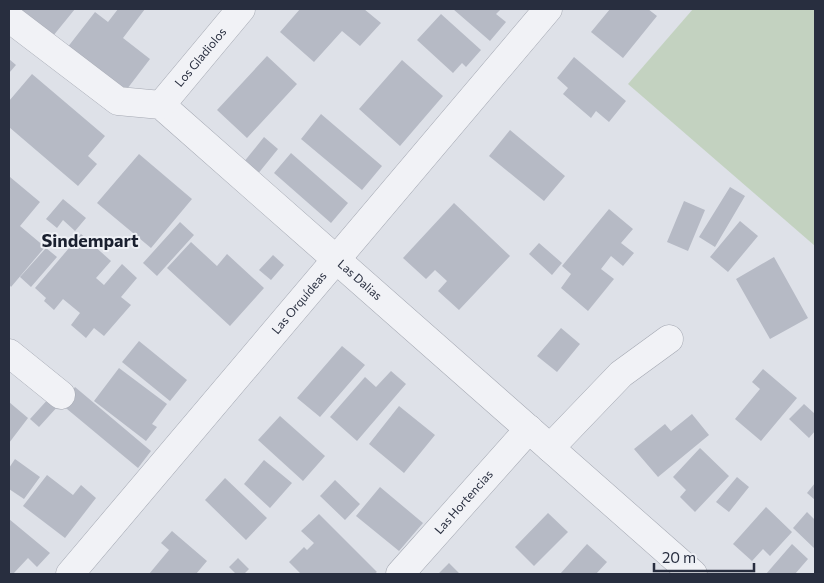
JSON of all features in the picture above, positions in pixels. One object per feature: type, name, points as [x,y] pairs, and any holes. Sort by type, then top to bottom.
[{"type":"street","name":"Los Gladiolos","points":[[161,105],[241,9]]},
{"type":"street","name":"Las Orquídeas","points":[[70,574],[548,9]]},
{"type":"street","points":[[9,18],[118,101],[161,105]]},
{"type":"street","name":"Las Dalias","points":[[161,105],[693,574]]},
{"type":"street","points":[[550,448],[622,374],[669,339]]},
{"type":"street","points":[[9,353],[61,395]]},
{"type":"street","name":"Las Hortencias","points":[[400,574],[529,429]]},
{"type":"green space","points":[[693,9],[815,9],[815,246],[628,84]]},
{"type":"building","points":[[10,9],[75,9],[53,36]]},
{"type":"building","points":[[118,9],[145,9],[123,38],[150,59],[124,93],[67,48],[95,12],[108,22]]},
{"type":"building","points":[[300,9],[364,9],[381,23],[360,46],[342,31],[314,62],[280,32]]},
{"type":"building","points":[[453,9],[501,9],[496,14],[506,22],[490,41]]},
{"type":"building","points":[[610,9],[648,9],[657,16],[623,58],[591,32]]},
{"type":"building","points":[[441,14],[481,50],[466,67],[462,63],[453,73],[417,40]]},
{"type":"building","points":[[267,56],[297,84],[247,138],[217,110]]},
{"type":"building","points":[[574,57],[626,101],[609,122],[596,111],[591,118],[563,94],[568,88],[557,78]]},
{"type":"building","points":[[9,59],[16,65],[9,73]]},
{"type":"building","points":[[402,60],[443,96],[400,146],[359,109]]},
{"type":"building","points":[[32,74],[105,136],[88,156],[97,164],[78,186],[9,127],[9,101]]},
{"type":"building","points":[[321,114],[382,166],[362,190],[301,139]]},
{"type":"building","points":[[510,130],[565,176],[544,201],[489,156]]},
{"type":"building","points":[[264,137],[278,149],[257,175],[243,163]]},
{"type":"building","points":[[291,153],[348,203],[331,223],[274,173]]},
{"type":"building","points":[[139,154],[192,199],[151,248],[97,203]]},
{"type":"building","points":[[10,177],[40,202],[20,226],[45,247],[11,287],[9,284]]},
{"type":"building","points":[[730,187],[745,196],[715,247],[699,237]]},
{"type":"building","points":[[63,199],[86,218],[75,231],[63,220],[57,228],[46,219]]},
{"type":"building","points":[[684,201],[705,210],[688,251],[667,242]]},
{"type":"building","points":[[454,203],[510,256],[459,310],[438,291],[447,281],[435,270],[426,279],[403,258]]},
{"type":"building","points":[[609,209],[633,229],[621,243],[634,253],[623,266],[611,256],[601,269],[614,279],[588,311],[561,288],[571,274],[562,266]]},
{"type":"building","points":[[740,221],[758,236],[728,272],[710,257]]},
{"type":"building","points":[[180,222],[194,235],[157,276],[143,263]]},
{"type":"building","points":[[81,234],[111,261],[96,278],[104,285],[122,264],[137,278],[121,297],[131,305],[104,336],[94,328],[86,338],[71,325],[80,313],[63,299],[54,310],[44,301],[46,298],[35,288]]},
{"type":"building","points":[[191,242],[217,266],[227,254],[264,288],[230,326],[167,268]]},
{"type":"building","points":[[539,243],[562,263],[552,275],[529,254]]},
{"type":"building","points":[[46,248],[57,257],[31,287],[20,277]]},
{"type":"building","points":[[273,255],[284,265],[271,280],[259,270]]},
{"type":"building","points":[[774,257],[808,318],[770,339],[736,279]]},
{"type":"building","points":[[561,328],[580,344],[557,372],[537,356]]},
{"type":"building","points":[[139,341],[187,380],[170,401],[122,362]]},
{"type":"building","points":[[342,346],[365,365],[320,417],[297,398]]},
{"type":"building","points":[[119,368],[167,404],[152,424],[157,427],[146,441],[94,401]]},
{"type":"building","points":[[763,369],[797,398],[761,441],[735,419],[760,389],[752,382]]},
{"type":"building","points":[[391,371],[406,384],[357,441],[330,417],[365,377],[376,387]]},
{"type":"building","points":[[75,387],[151,451],[138,468],[61,404]]},
{"type":"building","points":[[50,397],[59,405],[39,427],[30,419]]},
{"type":"building","points":[[9,402],[28,418],[9,443]]},
{"type":"building","points":[[804,404],[815,414],[815,431],[809,438],[789,419]]},
{"type":"building","points":[[399,406],[435,435],[404,473],[369,444]]},
{"type":"building","points":[[692,414],[709,435],[658,477],[634,449],[665,424],[671,431]]},
{"type":"building","points":[[280,416],[325,456],[303,481],[258,440]]},
{"type":"building","points":[[700,448],[729,476],[695,512],[680,497],[686,490],[673,477]]},
{"type":"building","points":[[15,459],[40,477],[24,499],[9,489],[9,468]]},
{"type":"building","points":[[264,460],[292,483],[270,508],[244,484]]},
{"type":"building","points":[[47,475],[73,495],[81,485],[96,498],[65,538],[23,506]]},
{"type":"building","points":[[737,477],[749,487],[729,512],[716,502]]},
{"type":"building","points":[[225,478],[267,518],[246,540],[205,500]]},
{"type":"building","points":[[335,480],[360,504],[345,520],[320,496]]},
{"type":"building","points":[[815,483],[815,500],[807,493]]},
{"type":"building","points":[[380,487],[423,523],[399,551],[356,516]]},
{"type":"building","points":[[766,507],[792,532],[770,556],[763,549],[752,561],[733,544]]},
{"type":"building","points":[[807,512],[815,520],[815,549],[793,528]]},
{"type":"building","points":[[548,513],[568,532],[534,566],[515,547]]},
{"type":"building","points":[[319,514],[377,572],[374,574],[301,574],[289,562],[304,547],[307,550],[314,543],[301,531]]},
{"type":"building","points":[[9,519],[50,553],[37,567],[28,558],[13,574],[9,574]]},
{"type":"building","points":[[172,531],[207,561],[196,574],[149,574],[169,550],[161,543]]},
{"type":"building","points":[[587,544],[607,562],[596,574],[560,574]]},
{"type":"building","points":[[792,544],[808,559],[795,574],[766,574]]},
{"type":"building","points":[[238,558],[249,569],[244,574],[236,574],[229,567]]},
{"type":"building","points":[[449,563],[460,574],[438,574]]},
{"type":"district","name":"Sindempart","points":[[90,241]]}]
